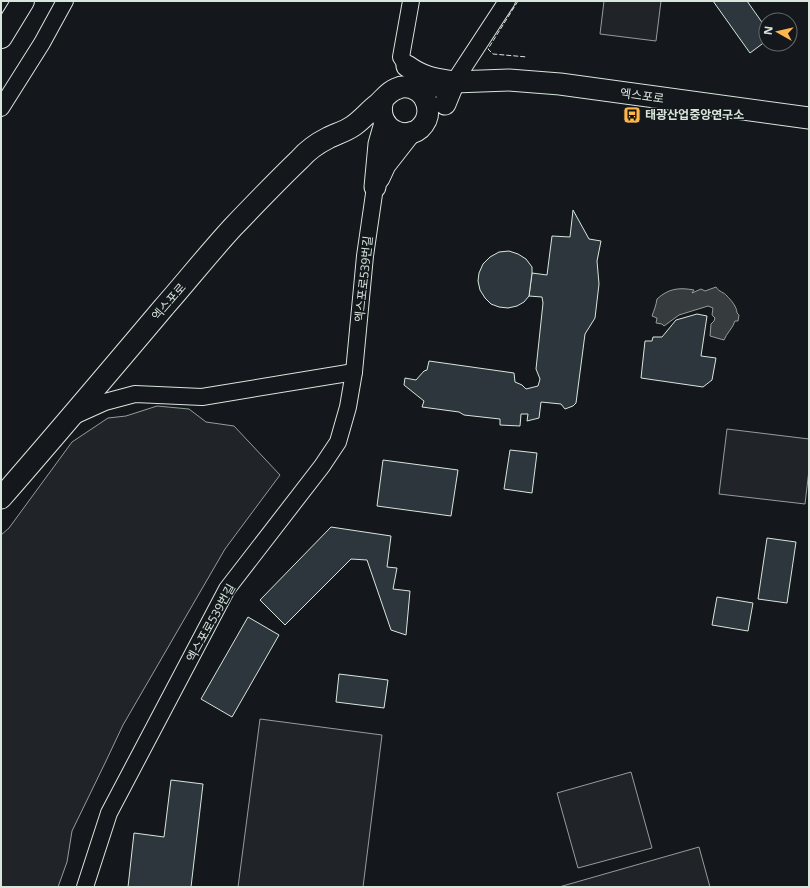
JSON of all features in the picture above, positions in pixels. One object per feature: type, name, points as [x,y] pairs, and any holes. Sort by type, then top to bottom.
[{"type":"highway","points":[[1,38],[23,1]]},
{"type":"main road","points":[[404,61],[419,75],[433,79],[464,82]]},
{"type":"main road","points":[[404,61],[413,88],[423,95],[427,102],[427,119]]},
{"type":"main road","points":[[375,187],[385,109],[404,61]]},
{"type":"main road","name":"엑스포로","points":[[464,82],[509,80],[560,84],[809,118]]},
{"type":"main road","points":[[464,82],[463,88],[427,119],[417,130],[403,134],[389,128],[385,109],[395,89],[402,87],[413,88],[464,82]]},
{"type":"main road","name":"엑스포로","points":[[1,498],[232,228],[301,157],[326,139],[357,126],[385,109]]},
{"type":"main road","points":[[357,126],[372,136],[379,152]]},
{"type":"main road","points":[[375,187],[385,164],[410,133]]},
{"type":"street","points":[[1,108],[42,43],[65,1]]},
{"type":"street","points":[[404,61],[411,1]]},
{"type":"street","points":[[464,82],[506,1]]},
{"type":"street","name":"엑스포로539번길","points":[[85,887],[109,813],[227,589],[322,466],[338,442],[348,407],[354,372],[365,256],[375,187]]},
{"type":"street","points":[[71,418],[105,402],[135,394],[202,397],[354,372]]},
{"type":"shaded area","points":[[604,1],[661,1],[656,41],[600,34]]},
{"type":"shaded area","points":[[716,287],[726,295],[735,306],[739,315],[738,321],[735,321],[724,340],[710,336],[711,324],[715,318],[712,315],[713,308],[708,306],[679,315],[664,326],[656,323],[657,318],[652,316],[657,299],[669,291],[678,289],[694,290],[692,293],[701,289],[705,291]]},
{"type":"shaded area","points":[[157,406],[189,409],[206,422],[234,426],[280,475],[225,549],[123,725],[72,831],[67,862],[58,887],[1,887],[1,535],[9,528],[72,442],[108,418],[126,416]]},
{"type":"shaded area","points":[[727,429],[809,439],[809,470],[805,504],[719,494]]},
{"type":"shaded area","points":[[260,719],[382,735],[363,887],[238,887]]},
{"type":"shaded area","points":[[631,772],[652,848],[578,868],[557,793]]},
{"type":"shaded area","points":[[699,847],[710,887],[559,887]]},
{"type":"building","points":[[713,1],[747,1],[758,17],[758,47],[750,53]]},
{"type":"building","points":[[573,210],[589,239],[601,241],[597,261],[599,284],[595,318],[585,334],[576,403],[565,409],[561,404],[541,402],[539,418],[527,421],[528,414],[521,414],[520,426],[500,425],[500,419],[464,415],[459,412],[422,407],[424,401],[404,385],[405,378],[416,380],[424,371],[427,370],[429,361],[514,373],[515,382],[522,385],[526,389],[538,386],[540,379],[536,369],[543,303],[542,297],[529,296],[532,273],[547,275],[552,236],[570,237]]},
{"type":"building","points":[[509,251],[526,259],[532,267],[532,273],[529,296],[524,302],[517,306],[508,308],[491,304],[480,290],[478,281],[479,273],[483,264],[490,257],[499,252]]},
{"type":"building","points":[[697,314],[707,316],[701,356],[716,358],[712,380],[703,387],[641,378],[645,341],[652,341],[653,337],[662,337],[676,320]]},
{"type":"building","points":[[510,450],[537,453],[532,493],[504,489]]},
{"type":"building","points":[[383,460],[458,470],[451,516],[377,506]]},
{"type":"building","points":[[331,527],[391,536],[387,567],[397,568],[393,589],[410,591],[406,635],[391,630],[367,560],[351,559],[285,625],[260,600]]},
{"type":"building","points":[[767,538],[796,542],[787,603],[758,599]]},
{"type":"building","points":[[717,597],[753,603],[748,631],[712,625]]},
{"type":"building","points":[[248,617],[279,635],[232,717],[201,699]]},
{"type":"building","points":[[339,674],[388,680],[384,708],[336,702]]},
{"type":"building","points":[[171,780],[203,784],[191,887],[128,887],[134,833],[164,837]]},
{"type":"fence","points":[[518,1],[488,49],[493,54],[527,57]]},
{"type":"place","name":"태광산업중앙연구소","points":[[632,115]]}]
